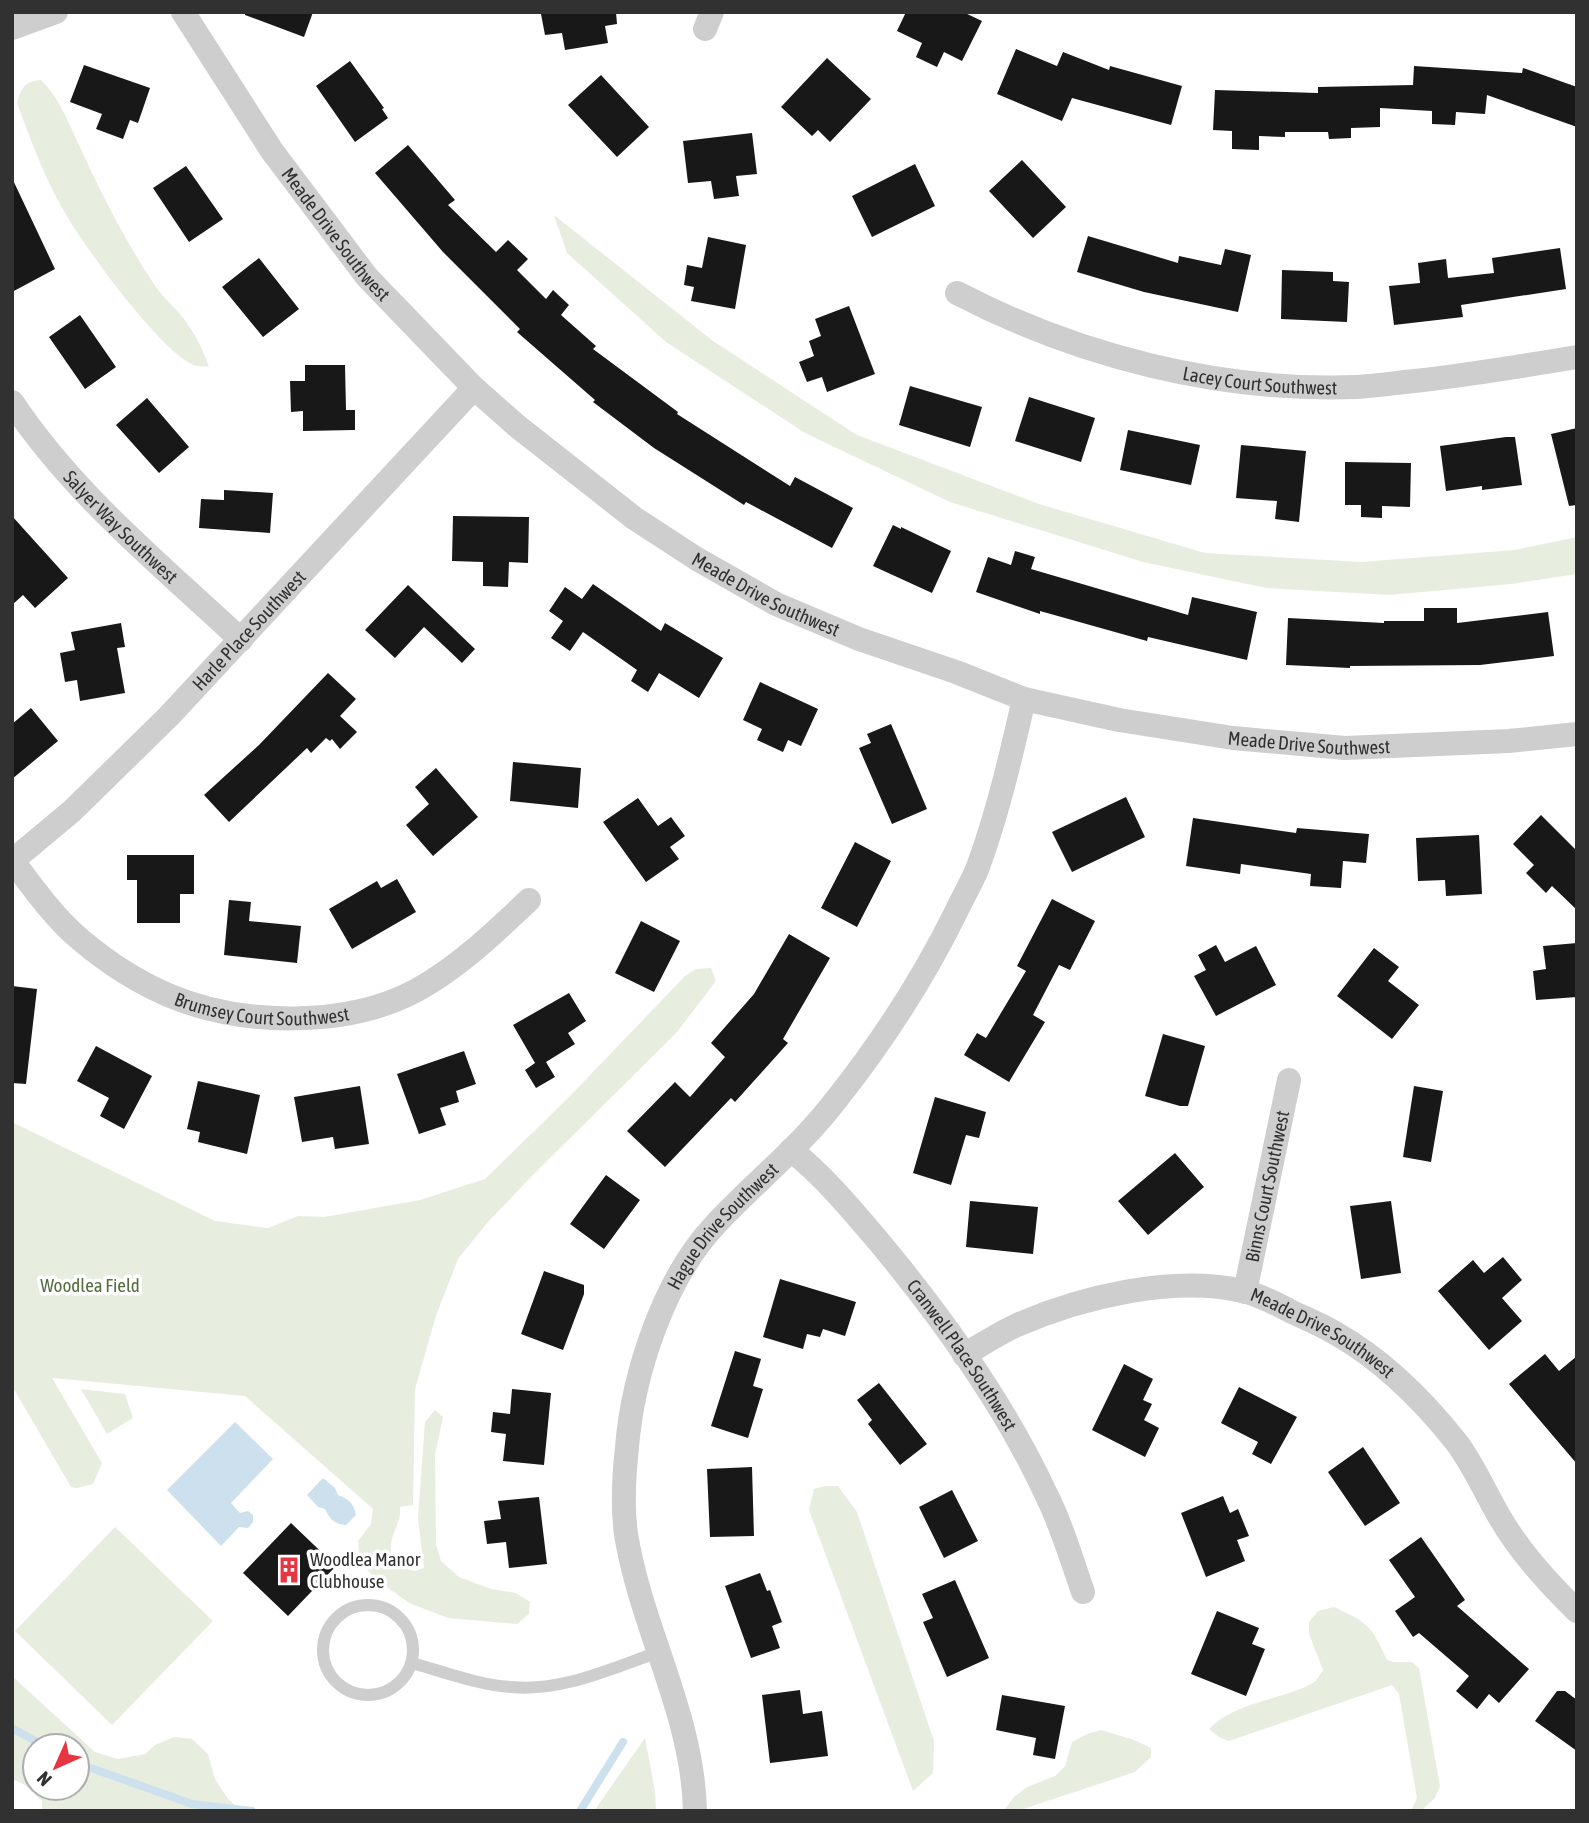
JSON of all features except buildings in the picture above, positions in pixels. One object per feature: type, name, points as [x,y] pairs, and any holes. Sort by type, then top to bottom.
[{"type":"street","points":[[12,28],[55,12]]},
{"type":"street","name":"Meade Drive Southwest","points":[[183,12],[272,151],[360,268],[396,309],[474,388],[517,426],[634,518],[697,559],[776,604],[859,639],[956,672],[1024,699],[1119,720],[1220,736],[1345,748],[1509,741],[1577,734]]},
{"type":"street","name":"Lacey Court Southwest","points":[[957,293],[1002,316],[1084,347],[1148,365],[1286,387],[1358,387],[1462,375],[1577,357]]},
{"type":"street","name":"Harle Place Southwest","points":[[12,861],[72,811],[114,771],[241,640],[474,388]]},
{"type":"street","name":"Salyer Way Southwest","points":[[12,402],[70,477],[118,528],[241,640]]},
{"type":"street","name":"Hague Drive Southwest","points":[[695,1811],[695,1791],[686,1741],[634,1572],[625,1531],[627,1444],[638,1382],[656,1325],[694,1250],[835,1102],[894,1022],[937,950],[976,870],[1002,797],[1024,699]]},
{"type":"street","name":"Brumsey Court Southwest","points":[[12,861],[62,922],[83,942],[123,971],[169,996],[218,1010],[267,1018],[308,1018],[348,1013],[415,991],[483,944],[529,900]]},
{"type":"street","name":"Binns Court Southwest","points":[[1245,1292],[1289,1080]]},
{"type":"street","name":"Cranwell Place Southwest","points":[[791,1150],[810,1165],[868,1229],[904,1272],[964,1355],[1024,1449],[1046,1493],[1083,1592]]},
{"type":"street","name":"Meade Drive Southwest","points":[[964,1355],[1012,1327],[1083,1302],[1150,1288],[1197,1287],[1245,1292],[1335,1332],[1416,1395],[1464,1452],[1500,1518],[1528,1557],[1577,1611]]},
{"type":"lane","points":[[369,1604],[389,1610],[410,1632],[414,1648],[412,1663],[404,1678],[385,1693],[364,1696],[353,1694],[339,1686],[325,1667],[322,1646],[324,1636],[332,1622],[348,1608],[369,1604]]},
{"type":"lane","points":[[412,1663],[479,1682],[512,1687],[542,1687],[575,1681],[659,1653]]},
{"type":"green space","points":[[41,80],[63,110],[134,253],[159,291],[192,330],[209,367],[194,365],[179,356],[161,339],[102,268],[61,206],[17,103],[25,86]]},
{"type":"green space","points":[[554,215],[713,341],[857,435],[1039,504],[1205,553],[1361,562],[1515,550],[1577,537],[1577,574],[1511,584],[1389,595],[1266,588],[1143,562],[950,502],[805,433],[666,342],[567,253]]},
{"type":"green space","name":"Woodlea Field","points":[[711,968],[716,981],[677,1032],[531,1177],[488,1222],[458,1259],[436,1316],[415,1389],[413,1505],[400,1507],[391,1551],[400,1567],[415,1571],[424,1568],[418,1518],[425,1422],[435,1410],[443,1417],[435,1455],[436,1544],[441,1561],[459,1577],[491,1589],[516,1593],[530,1602],[529,1614],[517,1624],[448,1618],[409,1603],[377,1580],[360,1562],[358,1541],[371,1524],[373,1509],[245,1396],[52,1378],[102,1463],[93,1484],[71,1487],[12,1386],[12,1122],[215,1221],[268,1228],[298,1216],[324,1217],[420,1200],[485,1179],[569,1097],[685,976],[696,969]]},
{"type":"green space","points":[[81,1389],[125,1394],[133,1418],[107,1434]]},
{"type":"green space","points":[[838,1486],[857,1512],[934,1741],[933,1773],[913,1791],[809,1510],[814,1489]]},
{"type":"green space","points":[[115,1527],[213,1621],[112,1725],[15,1631]]},
{"type":"green space","points":[[1334,1607],[1367,1626],[1387,1660],[1412,1662],[1419,1668],[1440,1786],[1435,1798],[1421,1811],[1411,1811],[1417,1798],[1399,1694],[1392,1685],[1229,1741],[1209,1729],[1245,1707],[1314,1682],[1323,1670],[1309,1634],[1309,1622],[1318,1611]]},
{"type":"green space","points":[[12,1676],[73,1732],[21,1732],[21,1783],[12,1779]]},
{"type":"green space","points":[[1101,1730],[1151,1748],[1151,1757],[1135,1772],[1017,1811],[1005,1809],[1014,1797],[1027,1787],[1055,1776],[1065,1766],[1072,1742]]},
{"type":"green space","points":[[174,1737],[192,1739],[208,1754],[215,1779],[228,1799],[241,1811],[42,1811],[42,1802],[91,1802],[91,1748],[118,1759],[145,1754],[155,1745]]},
{"type":"green space","points":[[645,1738],[656,1811],[594,1811]]},
{"type":"water","points":[[235,1422],[273,1459],[231,1503],[240,1513],[248,1511],[253,1515],[253,1522],[248,1528],[239,1527],[221,1546],[167,1490]]},
{"type":"water","points":[[323,1478],[354,1508],[356,1515],[346,1525],[333,1521],[325,1509],[318,1507],[307,1495]]},
{"type":"waterway","points":[[12,1728],[21,1733]]},
{"type":"waterway","points":[[580,1811],[623,1742]]},
{"type":"waterway","points":[[91,1768],[192,1804],[252,1811]]},
{"type":"place","name":"Woodlea Manor Clubhouse","points":[[289,1570]]}]
